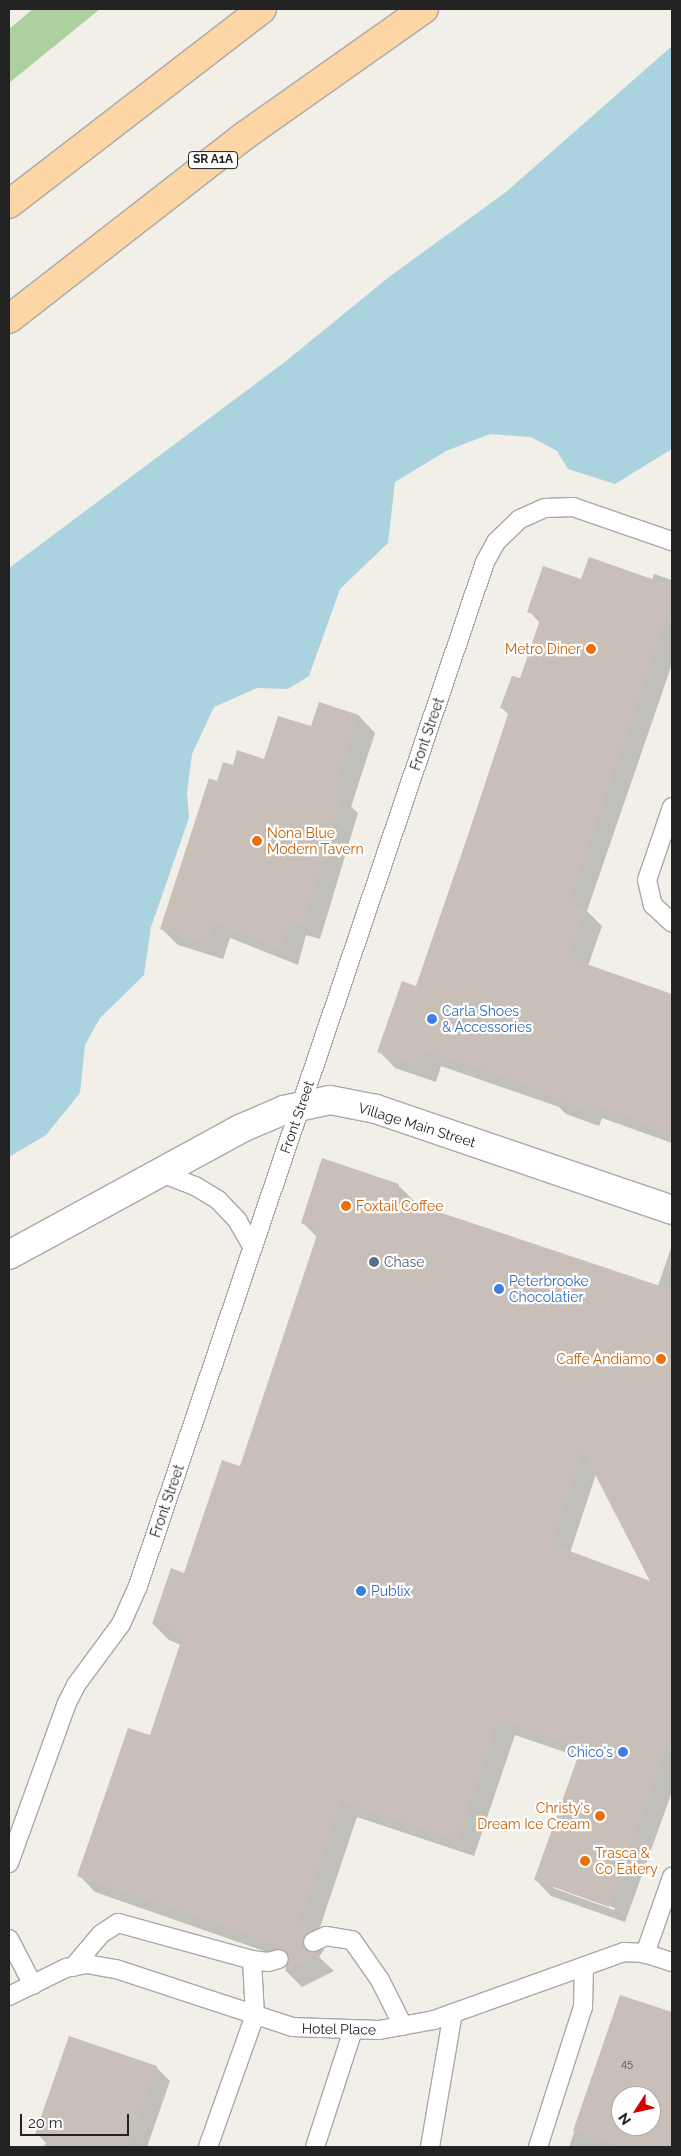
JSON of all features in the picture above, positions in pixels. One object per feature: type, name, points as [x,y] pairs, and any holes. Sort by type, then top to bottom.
[{"type":"main road","points":[[9,204],[262,9]]},
{"type":"main road","name":"SR A1A","points":[[9,319],[244,136],[424,9]]},
{"type":"street","name":"Village Main Street","points":[[9,1255],[242,1128],[301,1107],[330,1100],[376,1109],[672,1210]]},
{"type":"lane","name":"Front Street","points":[[9,1863],[66,1703],[76,1685],[122,1624],[138,1586],[482,571],[496,542],[520,518],[545,508],[573,507],[672,542]]},
{"type":"lane","points":[[672,807],[647,880],[652,905],[672,923]]},
{"type":"lane","points":[[161,1173],[195,1186],[218,1200],[237,1220],[253,1248]]},
{"type":"lane","points":[[646,1954],[672,1877]]},
{"type":"lane","points":[[73,1967],[102,1934],[118,1923],[252,1960],[268,1962],[279,1959]]},
{"type":"lane","points":[[313,1942],[326,1936],[352,1940],[380,1980],[403,2026]]},
{"type":"lane","points":[[9,1938],[33,1984]]},
{"type":"lane","name":"Hotel Place","points":[[9,1996],[73,1967],[87,1964],[116,1969],[292,2027],[353,2030],[403,2026],[453,2013],[624,1952],[646,1954],[672,1962]]},
{"type":"lane","points":[[208,2147],[254,2015],[252,1960]]},
{"type":"lane","points":[[538,2147],[583,2007],[584,1967]]},
{"type":"lane","points":[[430,2147],[453,2013]]},
{"type":"lane","points":[[316,2147],[353,2030]]},
{"type":"green space","points":[[33,9],[100,9],[9,83],[9,29]]},
{"type":"water","points":[[672,46],[672,449],[615,484],[568,469],[557,451],[531,437],[490,434],[446,451],[395,482],[388,543],[340,589],[309,676],[288,689],[257,688],[214,707],[192,754],[187,793],[189,818],[151,927],[144,975],[100,1018],[85,1045],[80,1093],[46,1135],[9,1157],[9,568],[286,361],[389,277],[506,192]]},
{"type":"building","points":[[589,557],[672,586],[672,601],[569,903],[586,909],[569,958],[672,994],[672,1133],[586,1103],[583,1110],[548,1098],[550,1094],[425,1050],[420,1067],[377,1052],[402,981],[416,986],[469,832],[509,711],[500,708],[512,676],[520,678],[541,617],[527,612],[543,566],[581,579]]},
{"type":"building","name":"Nona Blue Modern Tavern","points":[[319,702],[359,715],[334,793],[342,796],[304,924],[290,920],[281,949],[214,923],[207,944],[160,929],[209,778],[217,781],[223,762],[233,765],[237,750],[264,759],[278,716],[311,726]]},
{"type":"building","points":[[322,1158],[399,1184],[394,1197],[672,1290],[672,1731],[609,1907],[534,1880],[581,1748],[498,1719],[458,1841],[341,1801],[301,1919],[308,1933],[303,1941],[304,1947],[319,1955],[285,1971],[289,1956],[282,1949],[274,1949],[272,1943],[77,1876],[128,1728],[150,1735],[183,1635],[152,1624],[171,1568],[184,1573],[222,1460],[240,1466],[319,1229],[301,1223]],"holes":[[[583,1451],[650,1581],[551,1544]]]},
{"type":"building","points":[[620,1995],[672,2012],[672,2147],[620,2147],[573,2131]]},
{"type":"building","points":[[69,2036],[157,2066],[129,2147],[44,2147],[48,2138],[35,2134]]},
{"type":"place","name":"Metro Diner","points":[[591,649]]},
{"type":"place","name":"Nona Blue Modern Tavern","points":[[257,841]]},
{"type":"place","name":"Carla Shoes & Accessories","points":[[432,1019]]},
{"type":"place","name":"Foxtail Coffee","points":[[346,1206]]},
{"type":"place","name":"Chase","points":[[374,1262]]},
{"type":"place","name":"Peterbrooke Chocolatier","points":[[499,1289]]},
{"type":"place","name":"Caffe Andiamo","points":[[661,1359]]},
{"type":"place","name":"Publix","points":[[361,1591]]},
{"type":"place","name":"Chico's","points":[[623,1752]]},
{"type":"place","name":"Christy's Dream Ice Cream","points":[[600,1816]]},
{"type":"place","name":"Trasca & Co Eatery","points":[[585,1861]]}]
